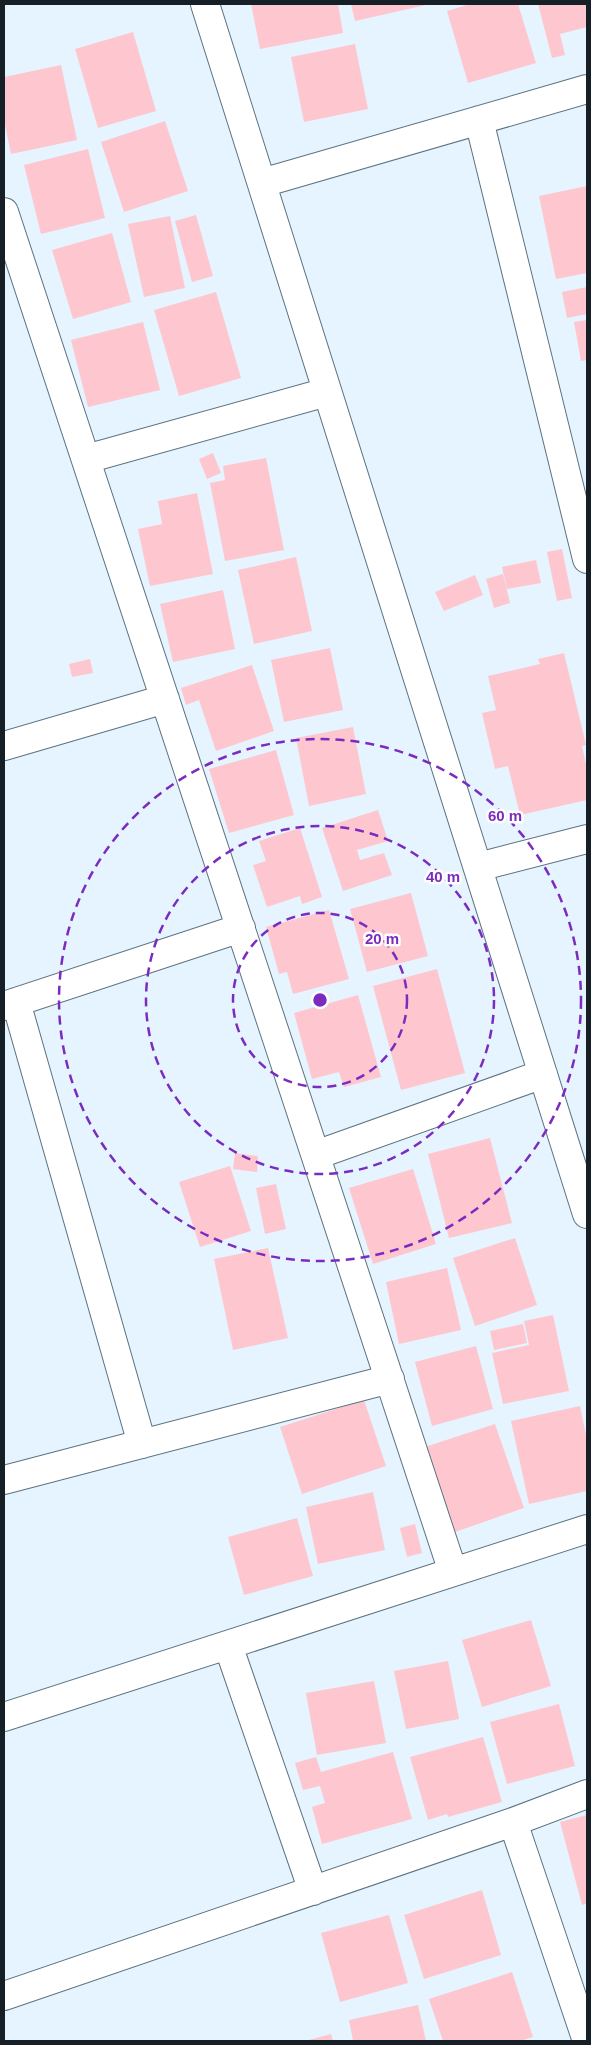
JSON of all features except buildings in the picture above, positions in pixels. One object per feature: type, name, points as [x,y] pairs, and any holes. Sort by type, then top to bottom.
[{"type":"street","points":[[205,4],[587,1214]]},
{"type":"street","points":[[262,183],[587,89]]},
{"type":"street","points":[[479,120],[587,559]]},
{"type":"street","points":[[4,212],[10,254],[86,459],[454,1572]]},
{"type":"street","points":[[86,459],[328,392]]},
{"type":"street","points":[[4,746],[165,699]]},
{"type":"street","points":[[478,866],[587,839]]},
{"type":"street","points":[[142,1444],[10,1004],[241,928]]},
{"type":"street","points":[[316,1155],[543,1074]]},
{"type":"street","points":[[4,1480],[390,1378]]},
{"type":"street","points":[[4,1718],[587,1529]]},
{"type":"street","points":[[228,1645],[313,1891]]},
{"type":"street","points":[[4,1996],[513,1822],[587,1794]]},
{"type":"street","points":[[513,1822],[587,2041]]}]
